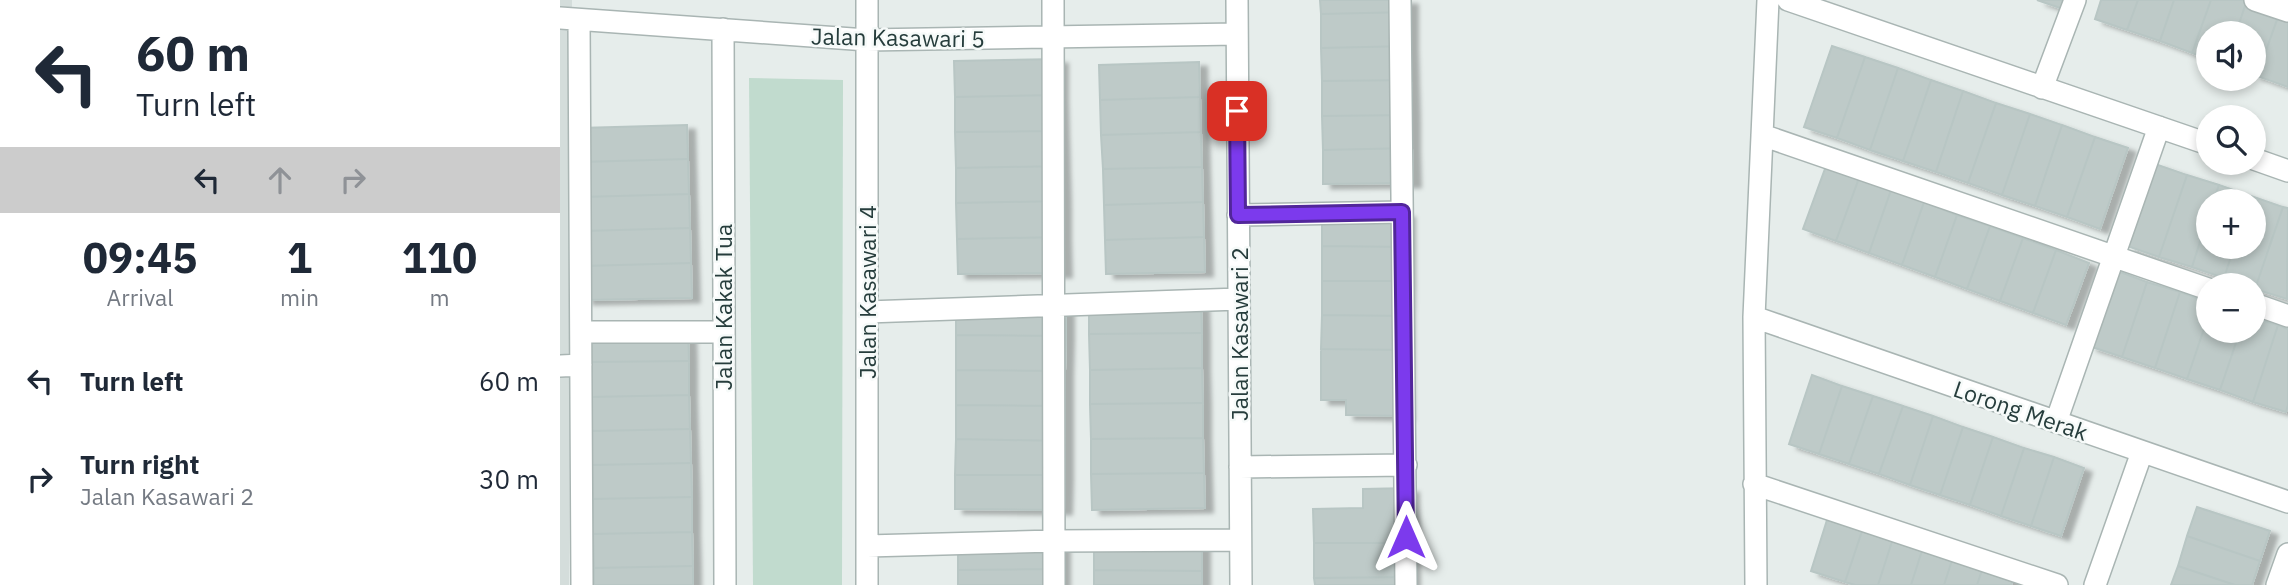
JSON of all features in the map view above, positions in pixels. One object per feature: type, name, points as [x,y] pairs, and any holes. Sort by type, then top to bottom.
[{"type":"street","name":"Jalan Kasawari 4","points":[[867,0],[867,585]]},
{"type":"street","points":[[1053,0],[1054,585]]},
{"type":"street","name":"Jalan Kasawari 2","points":[[1237,0],[1241,585]]},
{"type":"street","points":[[1400,0],[1406,585]]},
{"type":"street","points":[[1756,585],[1754,317],[1768,0]]},
{"type":"street","points":[[1788,0],[2196,140]]},
{"type":"street","points":[[2042,88],[2075,0]]},
{"type":"street","points":[[2255,0],[2288,11]]},
{"type":"street","name":"Jalan Kasawari 5","points":[[570,19],[867,40],[1237,34]]},
{"type":"street","points":[[570,19],[581,332],[570,365],[582,585]]},
{"type":"street","name":"Jalan Kakak Tua","points":[[723,29],[725,585]]},
{"type":"street","points":[[2056,422],[2159,127]]},
{"type":"street","points":[[1762,135],[2196,285]]},
{"type":"street","points":[[2266,163],[2288,171]]},
{"type":"street","points":[[1238,215],[1402,212]]},
{"type":"street","points":[[867,312],[1239,299]]},
{"type":"street","points":[[2266,308],[2288,316]]},
{"type":"street","name":"Lorong Merak","points":[[1754,317],[2288,502]]},
{"type":"street","points":[[581,332],[723,332]]},
{"type":"street","points":[[2095,585],[2142,452]]},
{"type":"street","points":[[1240,467],[1406,465]]},
{"type":"street","points":[[1754,485],[2057,585]]},
{"type":"street","points":[[867,546],[1240,540]]},
{"type":"street","points":[[2277,585],[2288,554]]},
{"type":"shaded area","points":[[560,0],[572,0],[569,585],[560,585]]},
{"type":"green space","points":[[749,78],[843,80],[842,585],[753,585]]},
{"type":"building","points":[[1320,0],[1410,0],[1410,12],[1321,14]]},
{"type":"building","points":[[2037,0],[2066,0],[2063,9]]},
{"type":"building","points":[[2101,0],[2138,0],[2127,30],[2095,19]]},
{"type":"building","points":[[2138,0],[2174,0],[2160,41],[2127,30]]},
{"type":"building","points":[[2174,0],[2211,0],[2203,21],[2196,21],[2196,42],[2192,53],[2160,41]]},
{"type":"building","points":[[2211,0],[2247,0],[2240,21],[2203,21]]},
{"type":"building","points":[[2247,0],[2284,0],[2266,51],[2266,21],[2240,21]]},
{"type":"building","points":[[2284,0],[2288,0],[2288,87],[2266,79],[2266,51]]},
{"type":"building","points":[[1410,12],[1410,46],[1321,48],[1321,14]]},
{"type":"building","points":[[1410,46],[1411,80],[1322,81],[1321,48]]},
{"type":"building","points":[[1832,46],[1865,57],[1837,138],[1804,127]]},
{"type":"building","points":[[1865,57],[1898,68],[1870,150],[1837,138]]},
{"type":"building","points":[[1060,59],[1060,95],[955,97],[954,61]]},
{"type":"building","points":[[1199,62],[1200,97],[1100,100],[1099,65]]},
{"type":"building","points":[[1898,68],[1931,80],[1903,161],[1870,150]]},
{"type":"building","points":[[1411,80],[1412,115],[1322,116],[1322,81]]},
{"type":"building","points":[[1931,80],[1963,91],[1936,172],[1903,161]]},
{"type":"building","points":[[1963,91],[1996,103],[1968,183],[1936,172]]},
{"type":"building","points":[[1060,95],[1061,131],[955,132],[955,97]]},
{"type":"building","points":[[1200,97],[1201,132],[1101,135],[1100,100]]},
{"type":"building","points":[[1996,103],[2030,114],[2002,195],[1968,183]]},
{"type":"building","points":[[2030,114],[2062,125],[2035,206],[2002,195]]},
{"type":"building","points":[[1412,115],[1412,148],[1323,150],[1322,116]]},
{"type":"building","points":[[687,125],[688,159],[580,162],[580,128]]},
{"type":"building","points":[[2062,125],[2095,137],[2067,217],[2035,206]]},
{"type":"building","points":[[1061,131],[1062,166],[956,168],[955,132]]},
{"type":"building","points":[[1201,132],[1202,167],[1103,169],[1101,135]]},
{"type":"building","points":[[2095,137],[2128,148],[2100,229],[2067,217]]},
{"type":"building","points":[[1412,148],[1413,183],[1323,184],[1323,150]]},
{"type":"building","points":[[688,159],[689,194],[582,197],[580,162]]},
{"type":"building","points":[[2155,164],[2187,175],[2159,257],[2127,246]]},
{"type":"building","points":[[1062,166],[1063,201],[956,203],[956,168]]},
{"type":"building","points":[[1826,166],[1859,178],[1836,241],[1803,229]]},
{"type":"building","points":[[1202,167],[1203,202],[1104,205],[1103,169]]},
{"type":"building","points":[[2187,175],[2219,185],[2218,189],[2196,189],[2196,254],[2192,267],[2159,257]]},
{"type":"building","points":[[1859,178],[1891,190],[1869,253],[1836,241]]},
{"type":"building","points":[[1891,190],[1924,202],[1902,265],[1869,253]]},
{"type":"building","points":[[689,194],[690,228],[583,231],[582,197]]},
{"type":"building","points":[[1063,201],[1063,237],[957,239],[956,203]]},
{"type":"building","points":[[2266,201],[2283,207],[2266,257]]},
{"type":"building","points":[[1203,202],[1204,237],[1105,240],[1104,205]]},
{"type":"building","points":[[1924,202],[1957,215],[1935,277],[1902,265]]},
{"type":"building","points":[[2283,207],[2288,208],[2287,299],[2266,292],[2266,273],[2260,273]]},
{"type":"building","points":[[1322,212],[1407,213],[1407,247],[1322,246]]},
{"type":"building","points":[[1957,215],[1990,226],[1967,289],[1935,277]]},
{"type":"building","points":[[1990,226],[2023,238],[2000,301],[1967,289]]},
{"type":"building","points":[[690,228],[691,263],[584,266],[583,231]]},
{"type":"building","points":[[1063,237],[1064,273],[958,274],[957,239]]},
{"type":"building","points":[[1204,237],[1205,272],[1106,274],[1105,240]]},
{"type":"building","points":[[2023,238],[2056,250],[2033,313],[2000,301]]},
{"type":"building","points":[[1322,246],[1407,247],[1407,281],[1322,281]]},
{"type":"building","points":[[2056,250],[2089,263],[2066,325],[2033,313]]},
{"type":"building","points":[[2196,254],[2196,259],[2230,259],[2226,273],[2209,273],[2192,267]]},
{"type":"building","points":[[2230,259],[2265,259],[2260,273],[2226,273]]},
{"type":"building","points":[[691,263],[692,298],[585,300],[584,266]]},
{"type":"building","points":[[2115,270],[2147,282],[2122,357],[2089,346]]},
{"type":"building","points":[[1322,281],[1407,281],[1406,316],[1322,315]]},
{"type":"building","points":[[2147,282],[2180,292],[2155,368],[2122,357]]},
{"type":"building","points":[[2180,292],[2196,298],[2196,343],[2199,343],[2187,379],[2155,368]]},
{"type":"building","points":[[1201,298],[1202,333],[1089,334],[1089,299]]},
{"type":"building","points":[[956,300],[1066,301],[1066,336],[956,335]]},
{"type":"building","points":[[1322,315],[1406,316],[1406,350],[1321,349]]},
{"type":"building","points":[[2266,322],[2278,325],[2253,402],[2220,390],[2236,343],[2266,343]]},
{"type":"building","points":[[2278,325],[2288,329],[2286,412],[2253,402]]},
{"type":"building","points":[[688,326],[689,361],[590,362],[589,328]]},
{"type":"building","points":[[1202,333],[1202,368],[1090,370],[1089,334]]},
{"type":"building","points":[[956,335],[1066,336],[1065,371],[956,370]]},
{"type":"building","points":[[2199,343],[2236,343],[2220,390],[2187,379]]},
{"type":"building","points":[[1321,349],[1406,350],[1406,416],[1346,415],[1346,400],[1321,400]]},
{"type":"building","points":[[689,361],[689,395],[590,397],[590,362]]},
{"type":"building","points":[[1202,368],[1203,403],[1090,404],[1090,370]]},
{"type":"building","points":[[956,370],[1065,371],[1065,406],[956,405]]},
{"type":"building","points":[[1812,375],[1842,386],[1819,454],[1789,444]]},
{"type":"building","points":[[1842,386],[1873,396],[1849,464],[1819,454]]},
{"type":"building","points":[[689,395],[690,429],[591,431],[590,397]]},
{"type":"building","points":[[1873,396],[1903,406],[1879,474],[1849,464]]},
{"type":"building","points":[[1203,403],[1203,438],[1091,439],[1090,404]]},
{"type":"building","points":[[956,405],[1065,406],[1065,441],[956,439]]},
{"type":"building","points":[[1903,406],[1933,416],[1910,485],[1879,474]]},
{"type":"building","points":[[1933,416],[1963,427],[1940,495],[1910,485]]},
{"type":"building","points":[[1963,427],[1993,437],[1970,505],[1940,495]]},
{"type":"building","points":[[690,429],[691,463],[592,465],[591,431]]},
{"type":"building","points":[[1993,437],[2024,448],[2001,516],[1970,505]]},
{"type":"building","points":[[1203,438],[1204,473],[1091,474],[1091,439]]},
{"type":"building","points":[[956,439],[1065,441],[1065,475],[955,475]]},
{"type":"building","points":[[2024,448],[2054,457],[2031,526],[2001,516]]},
{"type":"building","points":[[2054,457],[2084,468],[2061,536],[2031,526]]},
{"type":"building","points":[[691,463],[692,497],[593,499],[592,465]]},
{"type":"building","points":[[1204,473],[1205,508],[1092,510],[1091,474]]},
{"type":"building","points":[[955,475],[1065,475],[1064,510],[955,509]]},
{"type":"building","points":[[1411,488],[1412,543],[1314,543],[1313,509],[1363,508],[1363,489]]},
{"type":"building","points":[[692,497],[692,532],[593,534],[593,499]]},
{"type":"building","points":[[1832,504],[1867,516],[1845,582],[1811,571]]},
{"type":"building","points":[[2197,507],[2270,531],[2260,561],[2187,536]]},
{"type":"building","points":[[1867,516],[1897,526],[1878,585],[1855,585],[1845,582]]},
{"type":"building","points":[[1897,526],[1927,535],[1911,585],[1878,585]]},
{"type":"building","points":[[692,532],[693,566],[594,568],[593,534]]},
{"type":"building","points":[[958,535],[1062,535],[1062,569],[958,570]]},
{"type":"building","points":[[1927,535],[1957,545],[1944,585],[1911,585]]},
{"type":"building","points":[[1094,536],[1202,536],[1202,571],[1094,570]]},
{"type":"building","points":[[2187,536],[2260,561],[2252,585],[2235,585],[2178,566]]},
{"type":"building","points":[[1314,543],[1412,543],[1412,577],[1314,578]]},
{"type":"building","points":[[1957,545],[1987,555],[1977,585],[1944,585]]},
{"type":"building","points":[[1987,555],[2017,565],[2011,585],[1977,585]]},
{"type":"building","points":[[693,566],[693,585],[594,585],[594,568]]},
{"type":"building","points":[[2178,566],[2235,585],[2171,585]]},
{"type":"building","points":[[1062,569],[1062,585],[958,585],[958,570]]},
{"type":"building","points":[[1094,570],[1202,571],[1202,585],[1094,585]]},
{"type":"building","points":[[1412,577],[1412,585],[1315,585],[1314,578]]},
{"type":"route","points":[[1237,111],[1238,215],[1402,212],[1406,537]]}]
